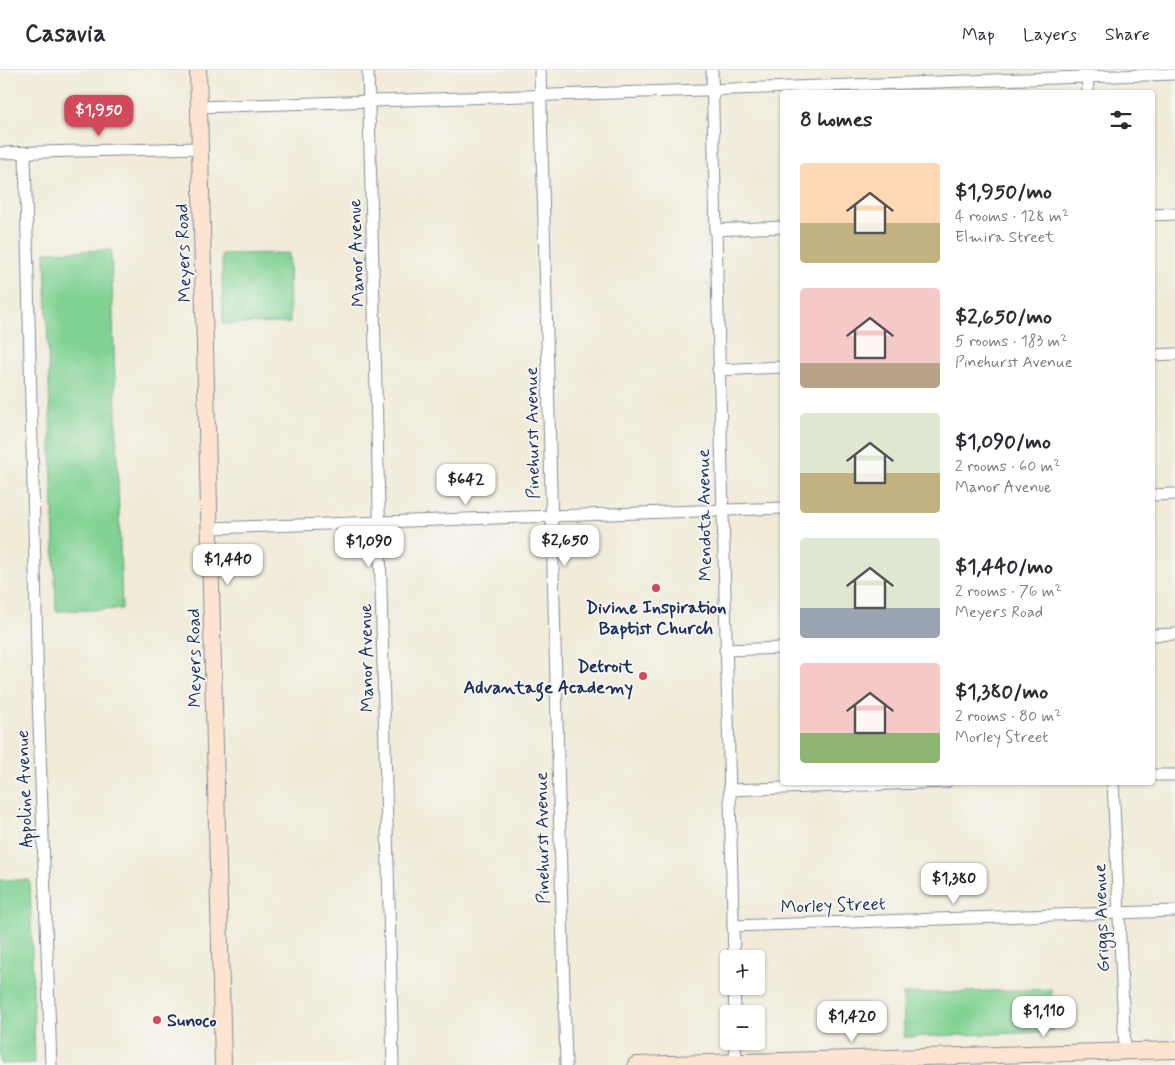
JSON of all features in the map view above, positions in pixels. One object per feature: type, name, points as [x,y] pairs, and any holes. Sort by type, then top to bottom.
[{"type":"street","name":"Meyers Road","points":[[198,70],[223,1065]]},
{"type":"street","name":"Manor Avenue","points":[[368,70],[381,522],[393,1065]]},
{"type":"street","name":"Pinehurst Avenue","points":[[540,70],[566,1065]]},
{"type":"street","name":"Mendota Avenue","points":[[712,70],[734,950]]},
{"type":"street","points":[[199,108],[712,90],[1088,73],[1175,74]]},
{"type":"street","points":[[1088,73],[1088,90]]},
{"type":"street","points":[[0,153],[200,148]]},
{"type":"street","name":"Appoline Avenue","points":[[24,153],[38,695],[51,1065]]},
{"type":"street","points":[[1155,215],[1175,214]]},
{"type":"street","points":[[715,230],[780,228]]},
{"type":"street","points":[[1155,355],[1175,354]]},
{"type":"street","points":[[718,370],[780,367]]},
{"type":"street","points":[[1155,495],[1175,494]]},
{"type":"street","points":[[211,528],[780,508]]},
{"type":"street","points":[[1155,635],[1175,634]]},
{"type":"street","points":[[725,650],[780,648]]},
{"type":"street","points":[[1155,775],[1175,774]]},
{"type":"street","points":[[730,790],[865,785]]},
{"type":"street","name":"Griggs Avenue","points":[[1114,785],[1125,1051]]},
{"type":"street","name":"Morley Street","points":[[733,926],[1175,911]]},
{"type":"street","points":[[735,1050],[736,1064]]},
{"type":"street","points":[[636,1065],[914,1061],[1175,1050]]},
{"type":"green space","points":[[111,250],[122,609],[56,611],[45,252]]},
{"type":"green space","points":[[289,253],[290,323],[223,324],[222,254]]},
{"type":"green space","points":[[0,880],[30,880],[35,1063],[0,1064]]},
{"type":"green space","points":[[1051,989],[1053,1032],[904,1037],[903,994]]},
{"type":"place","name":"Divine Inspiration Baptist Church","points":[[656,588]]},
{"type":"place","name":"Detroit Advantage Academy","points":[[643,676]]},
{"type":"place","name":"Sunoco","points":[[157,1020]]}]
